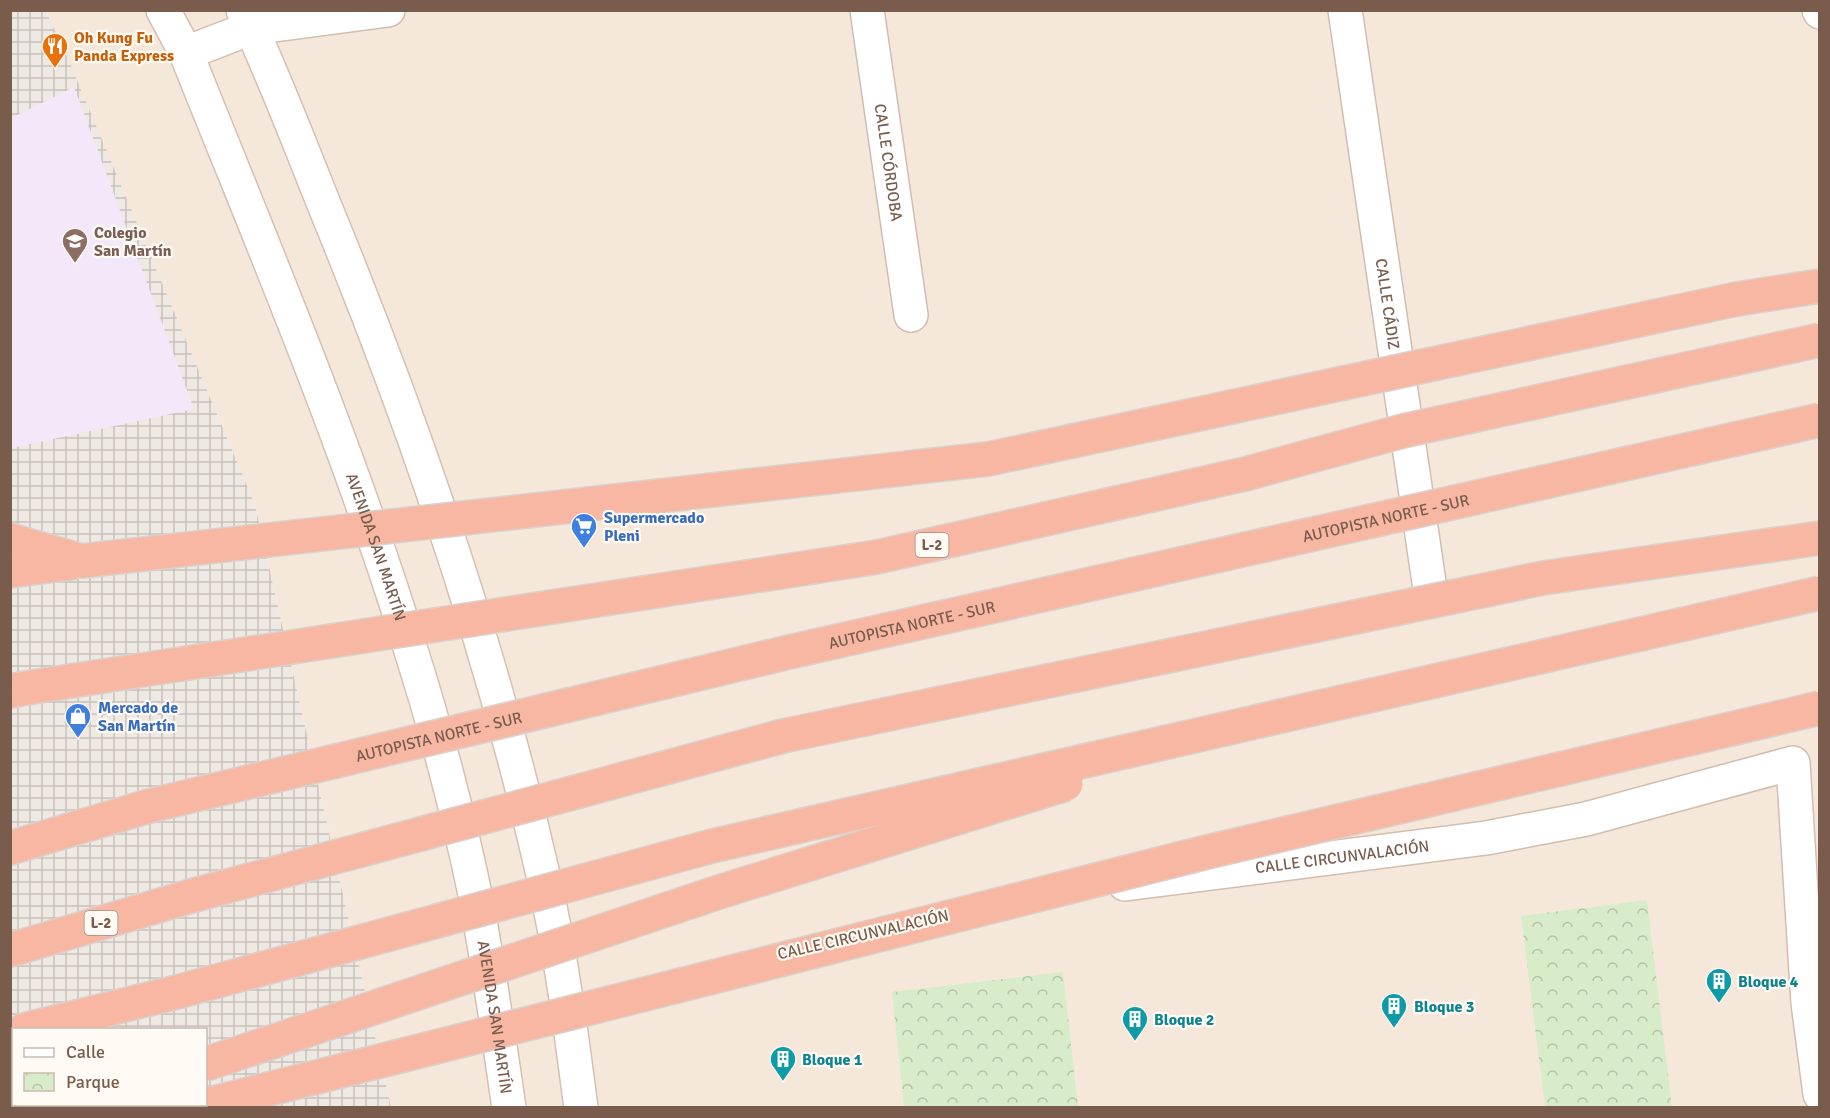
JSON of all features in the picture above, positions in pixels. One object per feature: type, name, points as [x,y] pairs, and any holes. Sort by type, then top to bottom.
[{"type":"highway","points":[[10,571],[988,459],[1737,299],[1820,286]]},
{"type":"highway","name":"L-2","points":[[18,687],[877,557],[1245,474],[1403,431],[1820,340]]},
{"type":"highway","name":"AUTOPISTA NORTE - SUR","points":[[10,848],[149,806],[789,652],[1820,420]]},
{"type":"highway","name":"L-2","points":[[10,950],[191,896],[783,736],[1543,578],[1820,537]]},
{"type":"highway","points":[[10,540],[82,561]]},
{"type":"highway","points":[[28,1028],[177,992],[712,846],[1820,593]]},
{"type":"highway","points":[[207,1064],[719,892],[1310,708]]},
{"type":"highway","points":[[207,1104],[1207,852],[1820,708]]},
{"type":"street","name":"AVENIDA SAN MARTÍN","points":[[163,10],[186,53],[321,390],[408,641],[448,784],[475,897],[494,996],[509,1107]]},
{"type":"street","points":[[186,53],[247,19],[388,10]]},
{"type":"street","name":"CALLE CÓRDOBA","points":[[867,10],[911,315]]},
{"type":"street","name":"CALLE CÁDIZ","points":[[1345,10],[1431,596]]},
{"type":"street","points":[[247,19],[381,343],[430,480],[476,620],[517,766],[545,882],[564,984],[581,1107]]},
{"type":"street","name":"CALLE CIRCUNVALACIÓN","points":[[564,984],[598,995],[1026,897],[1486,838],[1586,819],[1806,758],[1808,1003],[1820,1094]]},
{"type":"shaded area","points":[[10,11],[46,11],[255,505],[391,1107],[11,1107]]},
{"type":"shaded area","points":[[46,11],[1819,11],[1819,1107],[391,1107],[255,505]]},
{"type":"shaded area","name":"Colegio San Martín","points":[[74,87],[194,409],[11,448],[11,118]]},
{"type":"green space","points":[[1647,900],[1672,1107],[1545,1107],[1521,916]]},
{"type":"green space","points":[[1063,972],[1078,1107],[904,1107],[892,992]]},
{"type":"place","name":"Oh Kung Fu Panda Express","points":[[55,69]]},
{"type":"place","name":"Colegio San Martín","points":[[75,264]]},
{"type":"place","name":"Supermercado Pleni","points":[[584,549]]},
{"type":"place","name":"Mercado de San Martín","points":[[78,739]]},
{"type":"place","name":"Bloque 4","points":[[1719,1004]]},
{"type":"place","name":"Bloque 3","points":[[1394,1029]]},
{"type":"place","name":"Bloque 2","points":[[1135,1042]]},
{"type":"place","name":"Bloque 1","points":[[783,1082]]}]
